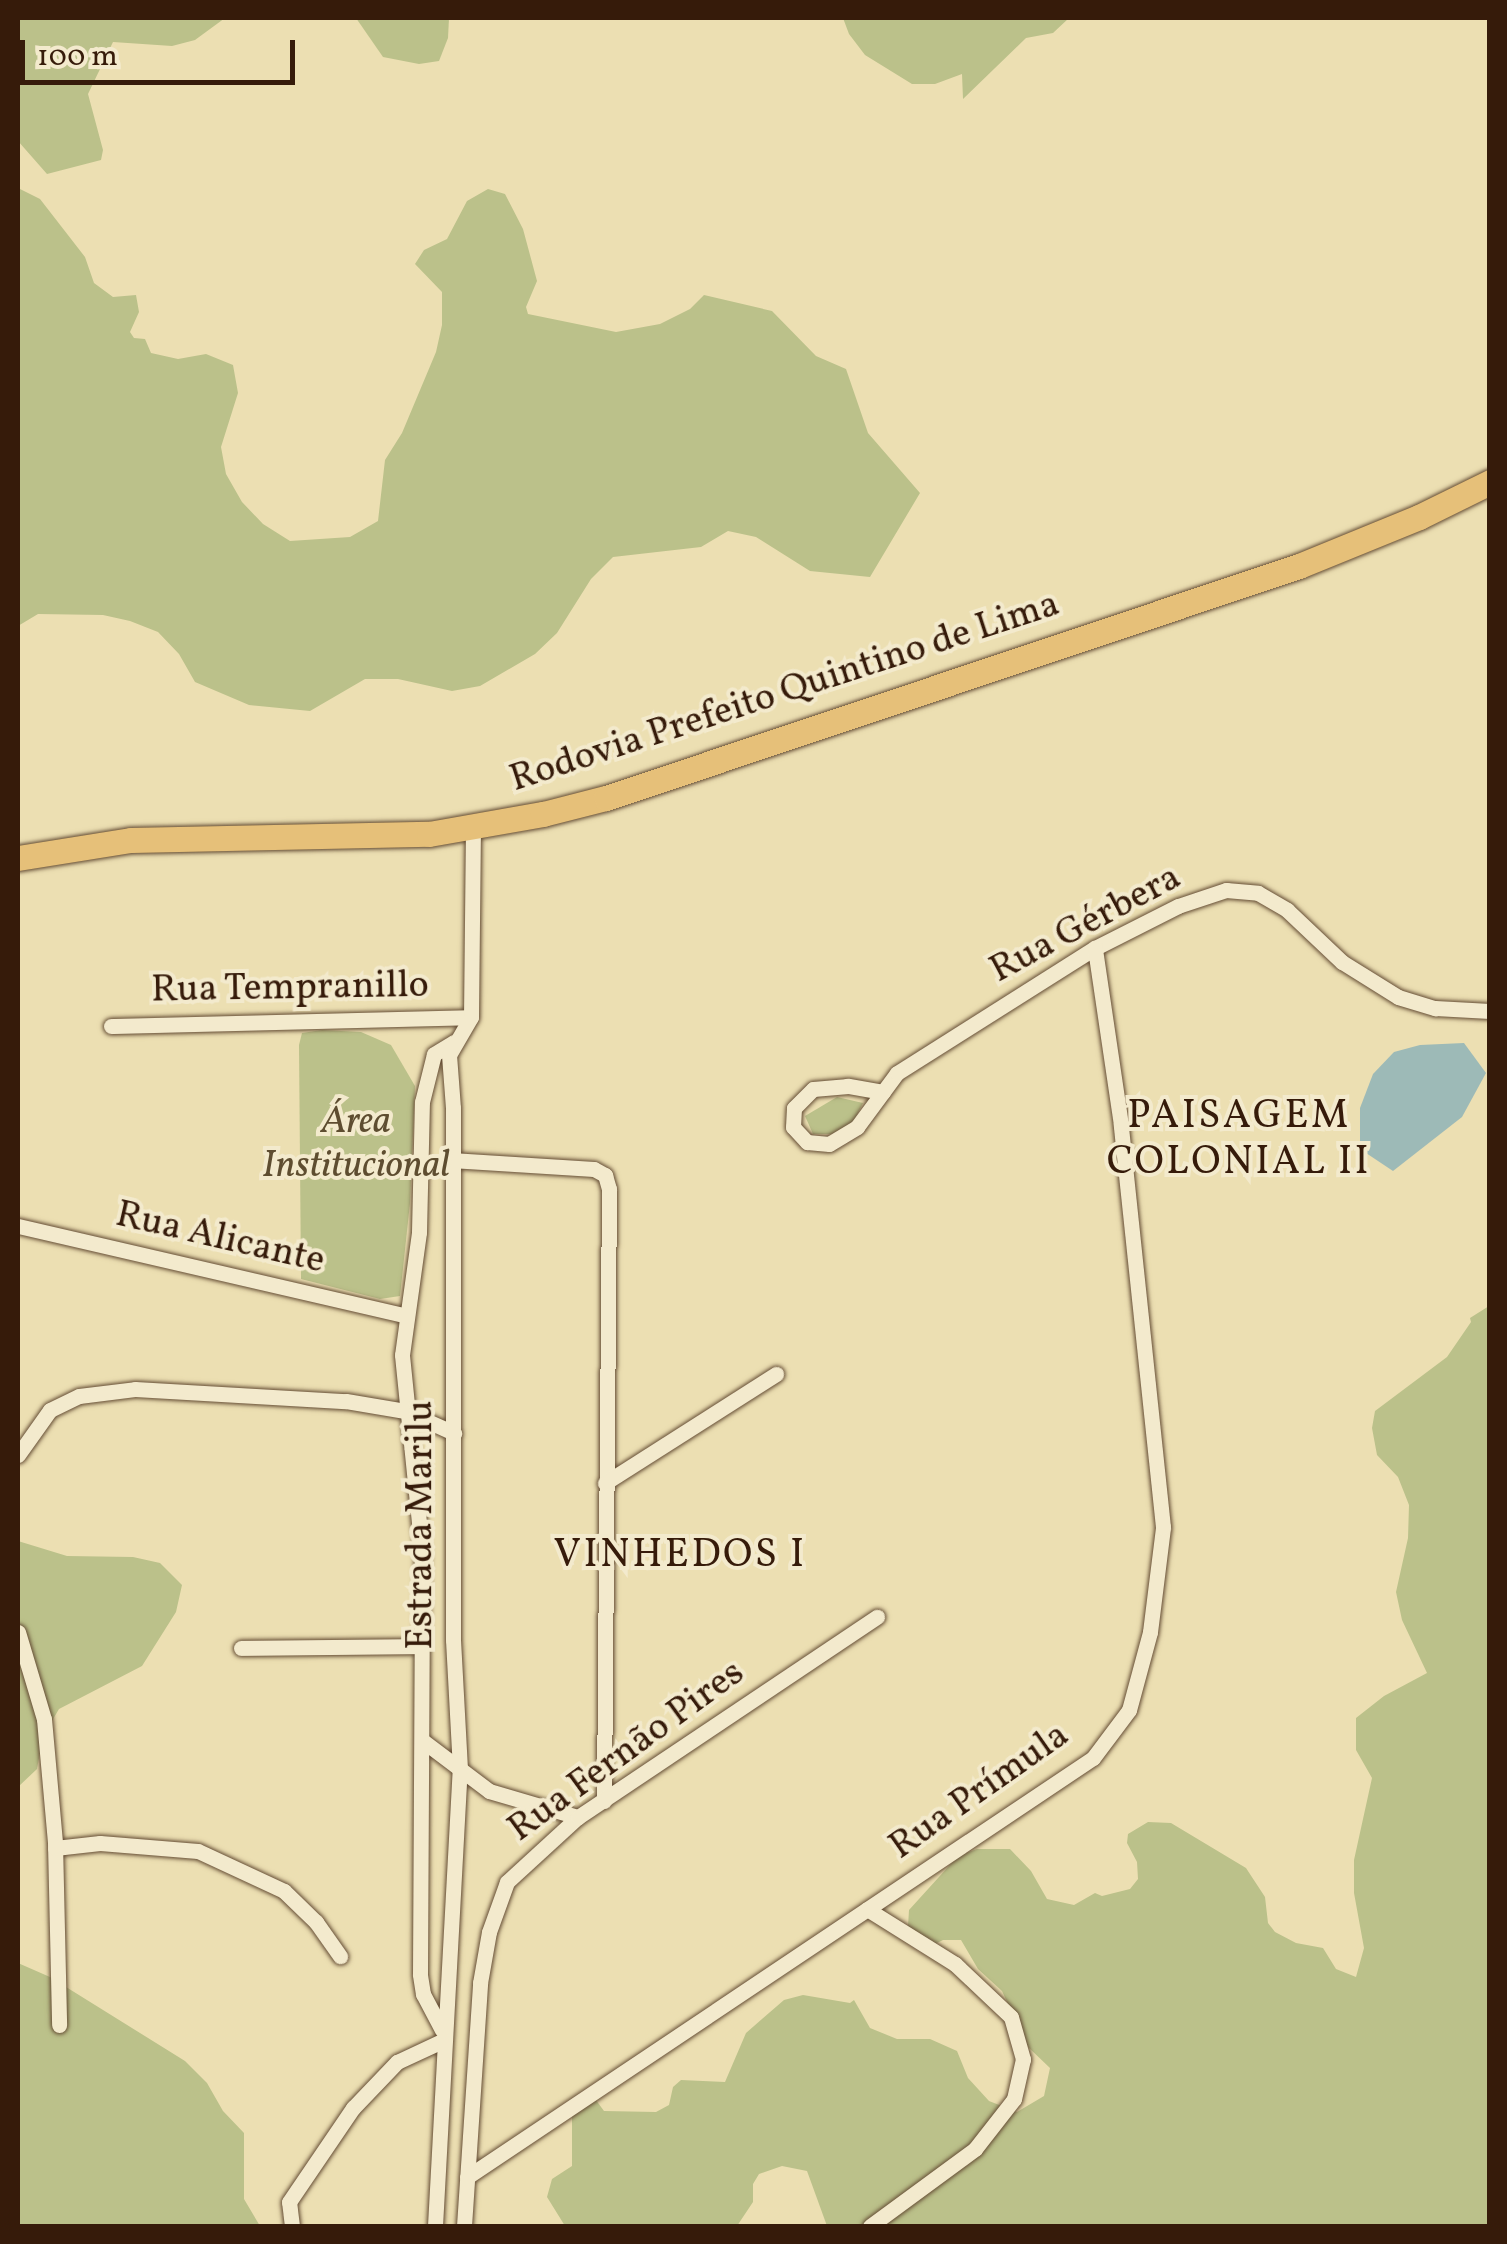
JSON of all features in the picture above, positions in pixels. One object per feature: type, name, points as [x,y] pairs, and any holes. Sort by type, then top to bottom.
[{"type":"main road","name":"Rodovia Prefeito Quintino de Lima","points":[[18,858],[131,840],[384,838],[472,830],[606,798],[1299,566],[1419,517],[1490,482]]},
{"type":"street","name":"Estrada Marilu","points":[[434,2226],[460,1770],[453,1640],[449,1054],[471,1017],[472,830]]},
{"type":"street","name":"Rua Gérbera","points":[[883,1092],[848,1086],[813,1088],[794,1108],[793,1127],[807,1142],[829,1144],[857,1127],[883,1092],[897,1073],[1096,948],[1226,890],[1258,893],[1287,910],[1342,962],[1398,997],[1435,1008],[1490,1011]]},
{"type":"street","name":"Rua Prímula","points":[[468,2177],[1093,1758],[1129,1710],[1150,1632],[1163,1527],[1121,1124],[1096,948]]},
{"type":"street","name":"Rua Tempranillo","points":[[111,1026],[471,1017]]},
{"type":"street","points":[[292,2226],[289,2202],[352,2108],[397,2062],[442,2036],[423,1994],[420,1974],[422,1552],[402,1355],[419,1232],[422,1102],[434,1054],[462,1037]]},
{"type":"street","points":[[452,1160],[577,1166],[605,1175],[609,1189],[604,1800]]},
{"type":"street","name":"Rua Alicante","points":[[18,1226],[407,1316]]},
{"type":"street","points":[[604,1483],[776,1374]]},
{"type":"street","points":[[18,1455],[50,1410],[79,1396],[136,1389],[346,1401],[405,1411],[454,1433]]},
{"type":"street","name":"Rua Fernão Pires","points":[[464,2226],[480,1983],[490,1932],[508,1882],[578,1818],[877,1617]]},
{"type":"street","points":[[18,1632],[44,1719],[55,1848],[60,2024]]},
{"type":"street","points":[[241,1648],[422,1646]]},
{"type":"street","points":[[423,1741],[489,1792],[578,1818]]},
{"type":"street","points":[[55,1848],[100,1843],[198,1851],[284,1891],[316,1922],[340,1956]]},
{"type":"street","points":[[867,1909],[955,1964],[1011,2017],[1023,2059],[1014,2099],[975,2149],[870,2226]]},
{"type":"green space","points":[[18,18],[225,18],[195,40],[172,46],[113,42],[88,94],[103,150],[101,160],[47,174],[18,141]]},
{"type":"green space","points":[[356,18],[449,18],[448,38],[439,61],[419,64],[383,57]]},
{"type":"green space","points":[[843,18],[1069,18],[1053,33],[1026,38],[963,99],[962,74],[935,84],[912,84],[865,55],[849,34]]},
{"type":"green space","points":[[18,188],[40,199],[85,257],[94,283],[113,297],[136,295],[139,312],[130,332],[134,338],[145,339],[151,353],[178,359],[206,354],[233,365],[238,393],[221,447],[226,474],[242,502],[263,524],[290,541],[350,537],[378,521],[385,460],[402,433],[436,352],[442,325],[442,292],[415,264],[424,250],[447,239],[467,201],[488,189],[505,194],[523,229],[537,281],[526,307],[528,314],[616,332],[660,324],[690,309],[704,295],[772,311],[816,356],[846,369],[868,433],[920,493],[870,577],[810,571],[756,537],[728,531],[701,547],[613,557],[591,579],[557,633],[535,654],[480,686],[452,691],[398,679],[365,679],[310,711],[249,705],[195,682],[179,654],[158,632],[130,621],[103,615],[38,614],[18,626]]},
{"type":"green space","name":"Área Institucional","points":[[361,1032],[391,1045],[415,1086],[410,1203],[400,1296],[380,1299],[301,1279],[299,1045],[302,1033]]},
{"type":"green space","points":[[837,1097],[863,1103],[854,1121],[832,1134],[813,1134],[805,1116]]},
{"type":"green space","points":[[1489,1306],[1489,2226],[827,2226],[807,2171],[782,2166],[759,2174],[753,2184],[753,2202],[737,2226],[565,2226],[547,2197],[552,2179],[572,2166],[572,2114],[593,2096],[604,2111],[656,2112],[669,2105],[673,2087],[681,2080],[725,2082],[746,2033],[784,2000],[803,1995],[850,2003],[854,2000],[870,2028],[897,2039],[930,2039],[957,2051],[968,2078],[989,2101],[1017,2112],[1044,2096],[1050,2068],[1028,2047],[1002,1991],[978,1969],[961,1940],[943,1940],[921,1951],[907,1943],[909,1910],[958,1856],[977,1849],[1010,1849],[1031,1871],[1047,1899],[1074,1905],[1095,1893],[1102,1896],[1130,1889],[1138,1879],[1128,1834],[1148,1822],[1171,1823],[1246,1868],[1265,1897],[1268,1923],[1275,1932],[1296,1943],[1323,1948],[1336,1969],[1356,1977],[1364,1948],[1354,1893],[1354,1860],[1372,1778],[1356,1750],[1356,1718],[1384,1696],[1427,1673],[1402,1620],[1396,1592],[1408,1538],[1409,1505],[1398,1477],[1377,1455],[1372,1428],[1375,1411],[1447,1357],[1470,1318]]},
{"type":"green space","points":[[18,1541],[67,1556],[133,1557],[160,1563],[182,1585],[176,1612],[142,1666],[59,1709],[43,1736],[37,1769],[18,1787]]},
{"type":"green space","points":[[18,1963],[50,1977],[185,2061],[207,2083],[223,2111],[244,2133],[244,2199],[260,2226],[18,2226]]},
{"type":"water","points":[[1464,1043],[1486,1073],[1462,1117],[1393,1171],[1360,1149],[1360,1108],[1373,1074],[1394,1052],[1420,1045]]},
{"type":"district","name":"PAISAGEM COLONIAL II","points":[[1239,1140]]},
{"type":"district","name":"VINHEDOS I","points":[[680,1556]]}]
